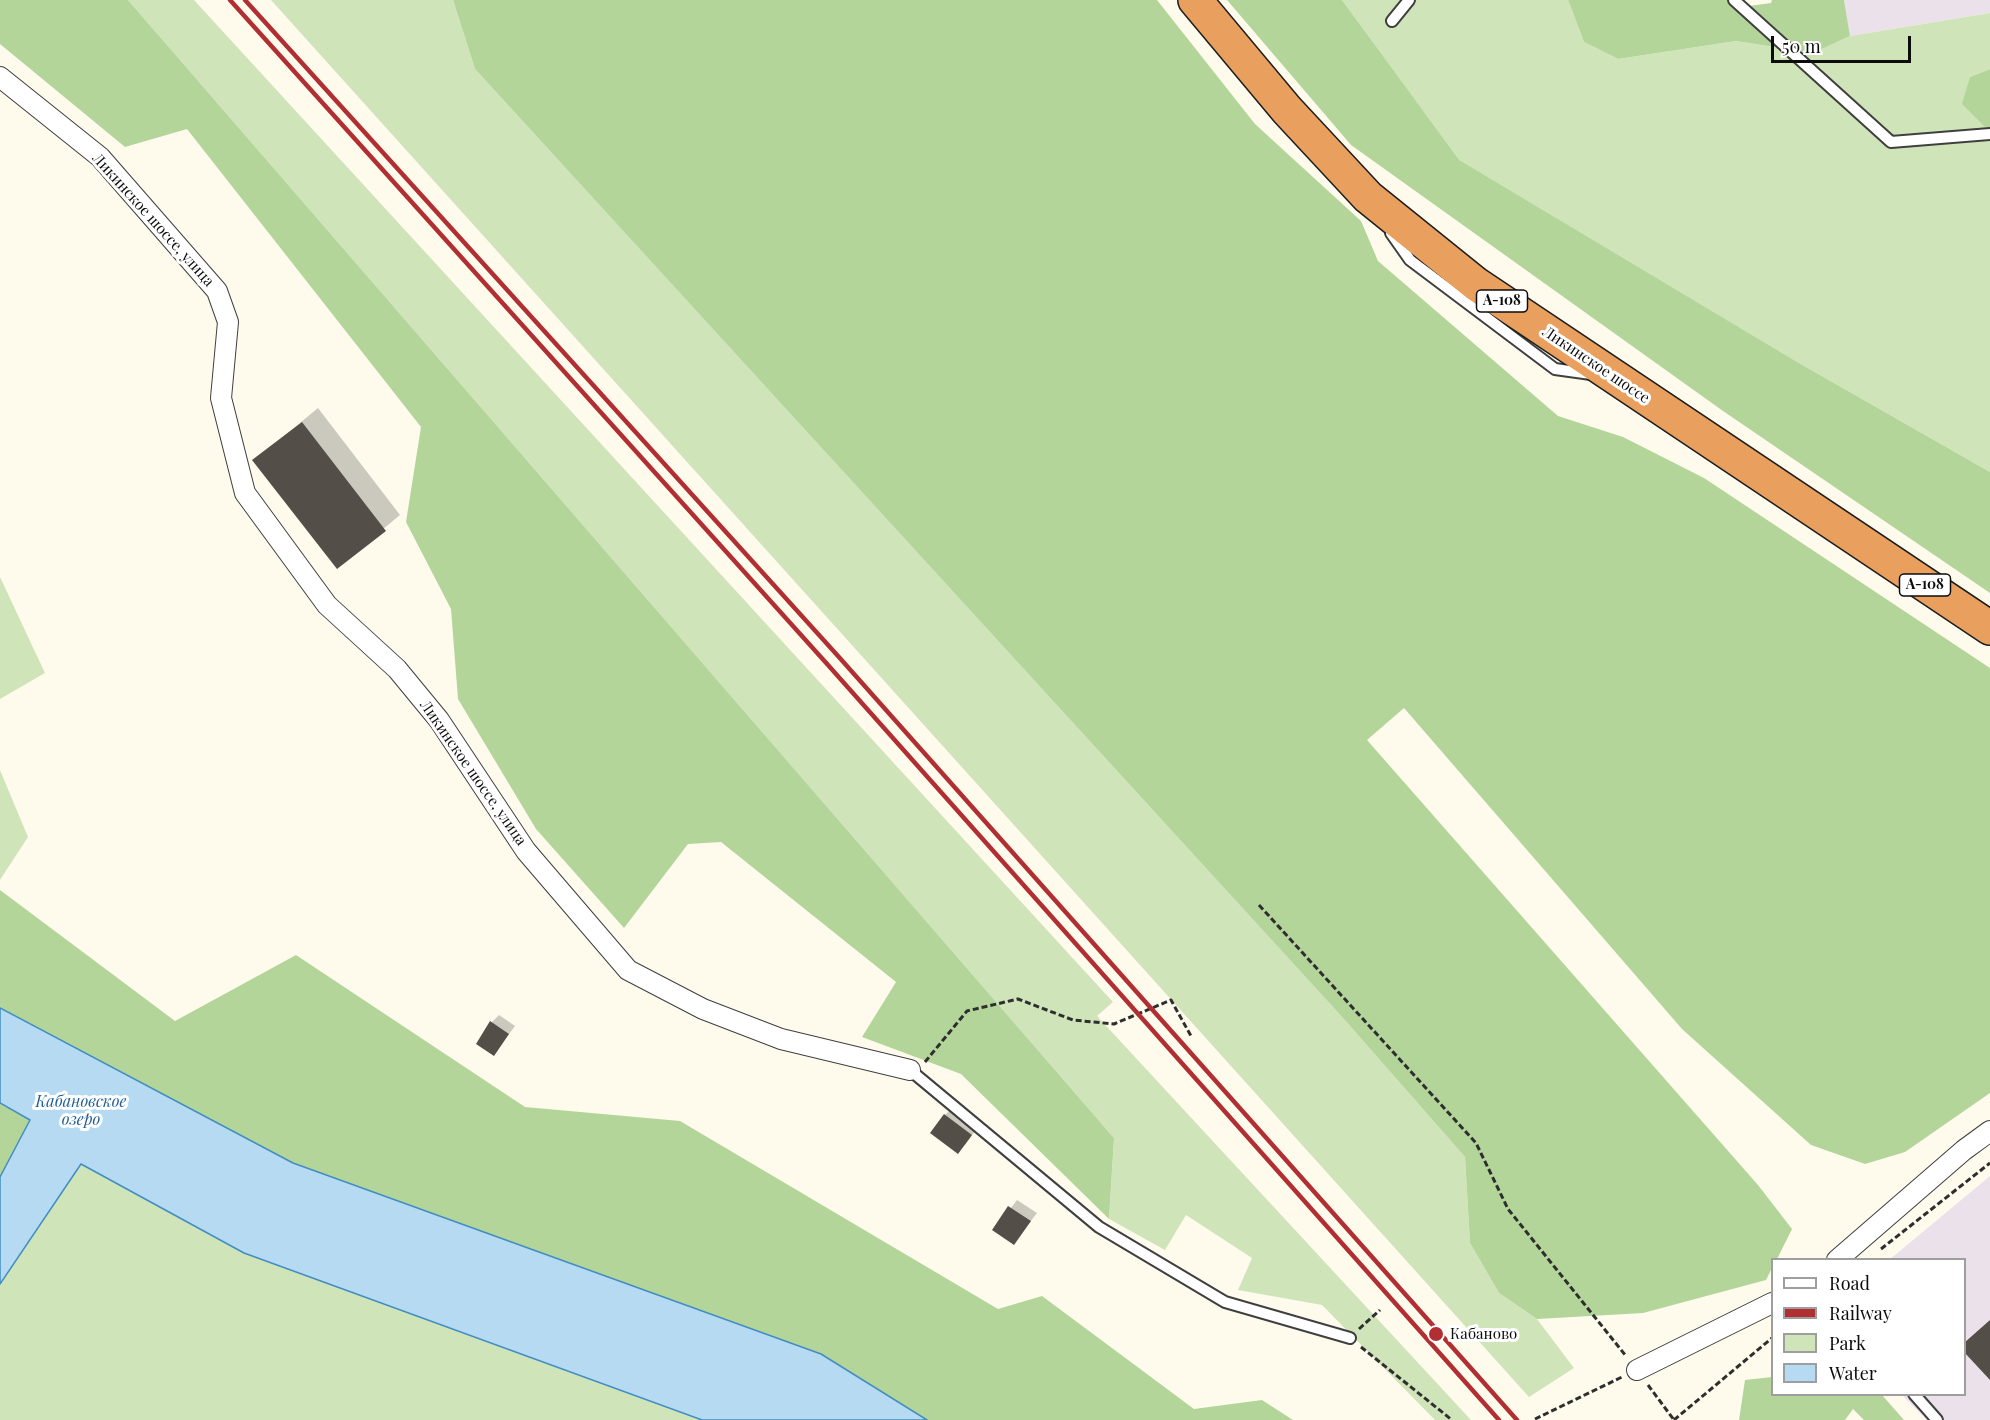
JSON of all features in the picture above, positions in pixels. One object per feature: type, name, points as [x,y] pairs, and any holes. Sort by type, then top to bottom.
[{"type":"highway","name":"Ликинское шоссе","points":[[1195,0],[1287,110],[1368,197],[1476,284],[1990,628]]},
{"type":"street","name":"Ликинское шоссе, улица","points":[[0,76],[100,157],[217,291],[228,322],[221,398],[244,494],[327,606],[397,669],[439,720],[526,850],[628,970],[703,1009],[781,1039],[910,1070]]},
{"type":"street","points":[[1839,1258],[1964,1150],[1990,1131]]},
{"type":"street","points":[[1637,1370],[1771,1304]]},
{"type":"lane","points":[[1392,21],[1409,0]]},
{"type":"lane","points":[[1734,0],[1891,142],[1990,134]]},
{"type":"lane","points":[[910,1070],[1099,1227],[1225,1302],[1350,1338]]},
{"type":"lane","points":[[1915,1396],[1937,1420]]},
{"type":"path","points":[[1259,905],[1476,1143],[1508,1209],[1637,1370],[1674,1420],[1771,1340]]},
{"type":"path","points":[[910,1070],[928,1061],[967,1011],[1018,999],[1073,1020],[1114,1024],[1171,1000],[1191,1036]]},
{"type":"path","points":[[1878,1252],[1990,1163]]},
{"type":"path","points":[[1380,1310],[1350,1338],[1452,1420]]},
{"type":"path","points":[[1535,1419],[1637,1370]]},
{"type":"shaded area","points":[[1844,0],[1990,0],[1990,13],[1850,36]]},
{"type":"shaded area","points":[[1990,1176],[1990,1420],[1927,1420],[1903,1396],[1966,1396],[1966,1258],[1891,1258]]},
{"type":"green space","points":[[0,0],[128,0],[1114,1138],[1109,1219],[961,1074],[862,1037],[896,982],[721,842],[688,844],[624,928],[536,829],[458,699],[451,609],[406,522],[421,427],[187,129],[125,147],[0,44]]},
{"type":"green space","points":[[128,0],[194,0],[1113,1002],[1097,1016],[1471,1420],[1435,1420],[1322,1305],[1238,1290],[1252,1258],[1186,1215],[1165,1250],[1109,1219],[1114,1138]]},
{"type":"green space","points":[[271,0],[453,0],[475,69],[1343,1018],[1465,1157],[1470,1243],[1499,1293],[1537,1319],[1574,1368],[1529,1397]]},
{"type":"green space","points":[[453,0],[1157,0],[1255,124],[1361,221],[1378,261],[1558,416],[1623,437],[1704,478],[1990,668],[1990,1093],[1905,1152],[1865,1164],[1811,1145],[1682,1029],[1404,708],[1367,740],[1758,1185],[1792,1229],[1778,1258],[1771,1258],[1771,1270],[1766,1280],[1643,1313],[1537,1319],[1499,1293],[1470,1243],[1465,1157],[1343,1018],[475,69]]},
{"type":"green space","points":[[1227,0],[1342,0],[1459,160],[1799,363],[1990,472],[1990,593],[1723,411],[1351,145]]},
{"type":"green space","points":[[1342,0],[1568,0],[1584,42],[1618,59],[1736,41],[1813,53],[1850,36],[1990,13],[1990,69],[1970,77],[1990,132],[1990,472],[1799,363],[1458,160]]},
{"type":"green space","points":[[1568,0],[1732,0],[1734,8],[1771,3],[1772,0],[1844,0],[1850,36],[1813,53],[1736,41],[1618,59],[1584,42]]},
{"type":"green space","points":[[1990,69],[1990,132],[1962,104],[1970,77]]},
{"type":"green space","points":[[0,577],[45,673],[0,699]]},
{"type":"green space","points":[[0,770],[28,837],[0,880]]},
{"type":"green space","points":[[0,890],[175,1021],[296,955],[525,1107],[680,1121],[998,1309],[1042,1296],[1194,1409],[1262,1400],[1293,1420],[927,1420],[821,1354],[293,1163],[0,1008]]},
{"type":"green space","points":[[0,1103],[30,1120],[0,1177]]},
{"type":"green space","points":[[81,1164],[244,1253],[702,1420],[0,1420],[0,1284]]},
{"type":"green space","points":[[1771,1377],[1771,1396],[1883,1396],[1904,1420],[1864,1420],[1853,1409],[1845,1420],[1739,1420],[1745,1380]]},
{"type":"water","name":"Кабановское озеро","points":[[0,1008],[293,1163],[821,1354],[927,1420],[702,1420],[244,1253],[81,1164],[0,1284],[0,1177],[30,1120],[0,1103]]},
{"type":"building","points":[[302,422],[386,531],[337,569],[252,460]]},
{"type":"building","points":[[490,1021],[509,1034],[494,1056],[476,1044]]},
{"type":"building","points":[[944,1114],[972,1135],[958,1154],[930,1133]]},
{"type":"building","points":[[1008,1206],[1031,1221],[1014,1245],[992,1230]]},
{"type":"building","points":[[1990,1320],[1990,1380],[1966,1354],[1966,1341]]},
{"type":"railway","points":[[230,0],[828,665],[1499,1420]]},
{"type":"railway","points":[[245,0],[838,656],[1517,1420]]},
{"type":"place","name":"Кабаново","points":[[1436,1334]]}]
